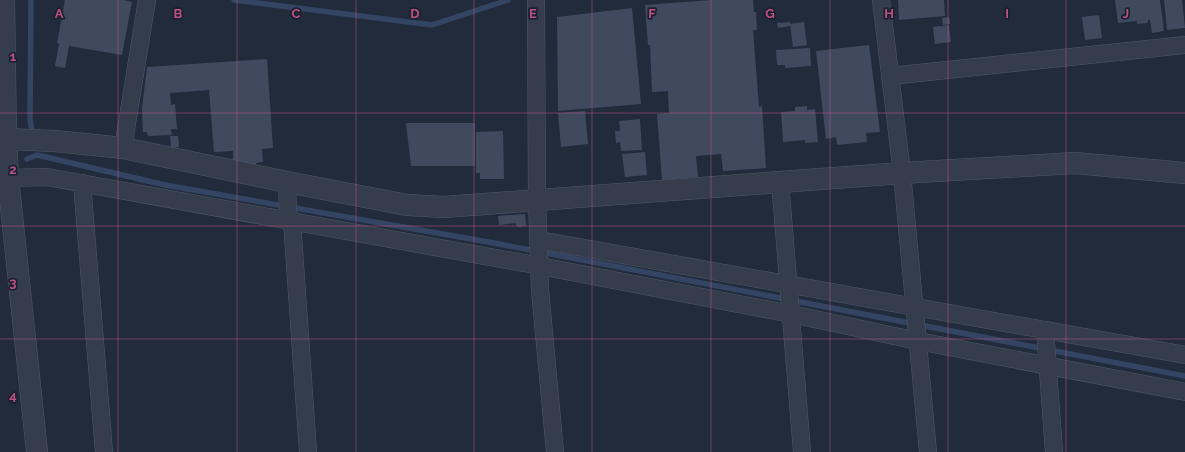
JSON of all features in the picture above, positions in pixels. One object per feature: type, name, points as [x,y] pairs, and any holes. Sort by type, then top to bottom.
[{"type":"street","points":[[4,0],[9,140],[8,178],[37,452]]},
{"type":"street","points":[[881,0],[902,172],[928,452]]},
{"type":"street","points":[[123,148],[147,1]]},
{"type":"street","points":[[536,2],[537,199],[540,290],[555,452]]},
{"type":"street","points":[[890,76],[1185,45]]},
{"type":"street","points":[[9,140],[55,141],[123,148],[287,187],[407,205],[444,207],[902,172],[1075,163],[1185,173]]},
{"type":"street","points":[[8,178],[48,177],[290,218],[539,252],[789,299],[915,310],[1045,333],[1185,354]]},
{"type":"street","points":[[780,182],[802,452]]},
{"type":"street","points":[[82,183],[104,452]]},
{"type":"street","points":[[287,187],[308,452]]},
{"type":"street","points":[[539,252],[789,299],[918,337],[1047,361],[1185,392]]},
{"type":"street","points":[[1045,333],[1054,452]]},
{"type":"building","points":[[65,0],[123,0],[132,2],[122,55],[69,46],[65,68],[55,66],[59,44],[57,43]]},
{"type":"building","points":[[711,0],[753,0],[754,12],[756,12],[757,30],[753,30],[759,107],[762,106],[766,168],[723,171],[721,154],[696,156],[698,177],[662,180],[657,114],[669,113],[668,91],[652,92],[650,45],[648,45],[645,5]]},
{"type":"building","points":[[898,0],[944,0],[945,16],[899,20]]},
{"type":"building","points":[[1115,0],[1160,0],[1164,31],[1152,33],[1150,20],[1148,20],[1148,23],[1137,24],[1137,21],[1118,23]]},
{"type":"building","points":[[1164,0],[1182,0],[1185,28],[1167,30]]},
{"type":"building","points":[[632,8],[641,104],[558,111],[557,17]]},
{"type":"building","points":[[1099,15],[1102,38],[1085,40],[1082,17]]},
{"type":"building","points":[[949,17],[950,24],[943,25],[942,18]]},
{"type":"building","points":[[790,22],[790,26],[778,28],[777,23]]},
{"type":"building","points":[[804,22],[807,45],[793,47],[790,24]]},
{"type":"building","points":[[949,25],[951,42],[935,44],[933,27]]},
{"type":"building","points":[[869,45],[880,132],[866,133],[867,142],[837,145],[836,137],[826,139],[816,51]]},
{"type":"building","points":[[810,48],[811,66],[785,68],[785,65],[777,65],[776,50]]},
{"type":"building","points":[[267,59],[273,148],[262,149],[263,162],[256,163],[256,167],[233,162],[233,151],[214,152],[209,90],[170,93],[171,105],[175,104],[177,129],[171,129],[172,135],[148,136],[147,132],[143,132],[142,108],[147,67]]},
{"type":"building","points":[[807,106],[807,110],[815,109],[818,142],[805,143],[805,140],[783,142],[781,112],[795,111],[795,107]]},
{"type":"building","points":[[585,111],[588,144],[561,147],[558,113]]},
{"type":"building","points":[[640,119],[642,150],[621,151],[620,142],[616,143],[615,131],[620,131],[619,121]]},
{"type":"building","points":[[406,123],[475,123],[475,166],[411,166]]},
{"type":"building","points":[[503,131],[504,179],[480,179],[480,173],[476,173],[476,132]]},
{"type":"building","points":[[170,136],[178,136],[179,147],[171,148]]},
{"type":"building","points":[[645,152],[647,175],[625,177],[622,154]]},
{"type":"building","points":[[525,214],[526,226],[518,227],[515,223],[499,225],[498,216]]},
{"type":"waterway","points":[[31,0],[30,119],[33,137]]},
{"type":"waterway","points":[[234,0],[432,25],[508,0]]},
{"type":"waterway","points":[[27,159],[37,155],[165,185],[494,243],[1185,376]]}]
